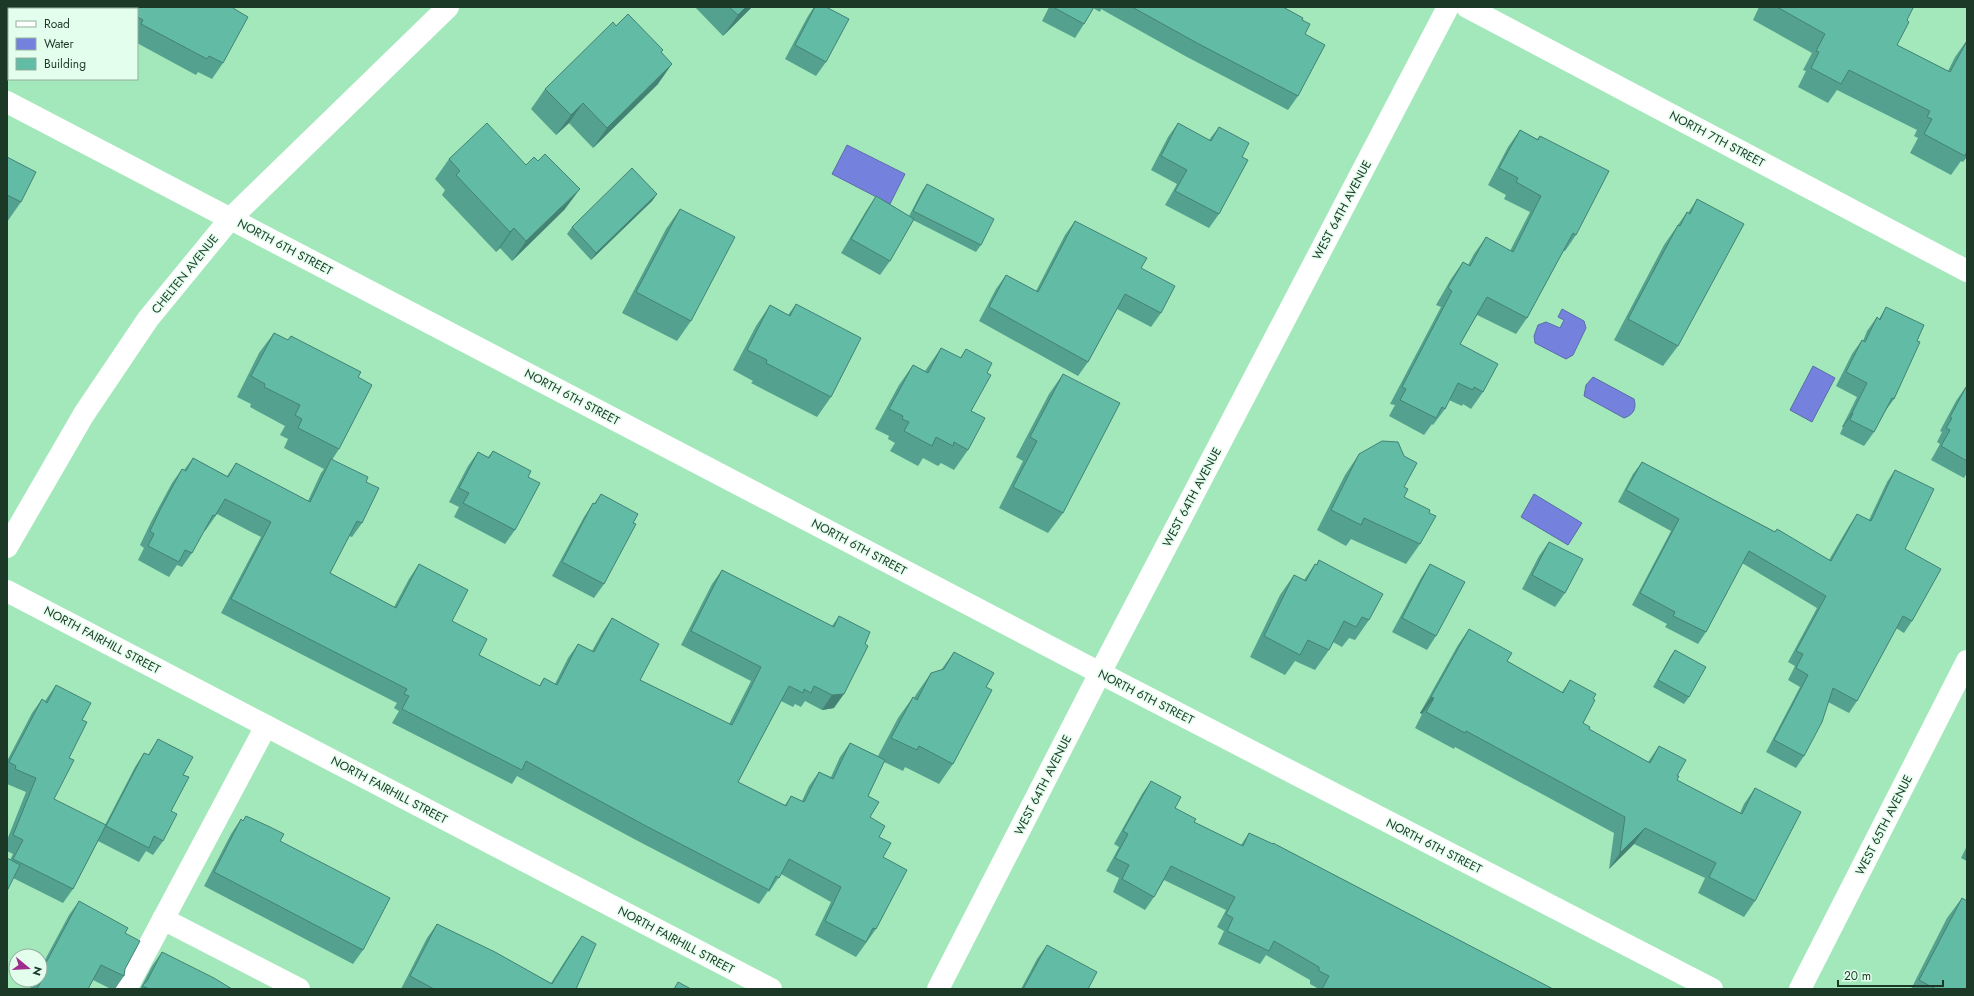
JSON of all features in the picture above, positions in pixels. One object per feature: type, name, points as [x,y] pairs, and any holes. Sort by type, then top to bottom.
[{"type":"street","name":"CHELTEN AVENUE","points":[[7,546],[84,414],[148,319],[230,219],[448,7]]},
{"type":"street","name":"WEST 64TH AVENUE","points":[[938,989],[1100,673],[1448,7]]},
{"type":"street","name":"NORTH 7TH STREET","points":[[1467,7],[1967,271]]},
{"type":"street","name":"NORTH 6TH STREET","points":[[7,102],[1100,673],[1712,989]]},
{"type":"street","name":"NORTH FAIRHILL STREET","points":[[7,591],[771,989]]},
{"type":"street","name":"WEST 65TH AVENUE","points":[[1800,989],[1967,662]]},
{"type":"street","points":[[126,989],[266,726]]},
{"type":"street","points":[[163,919],[299,989]]},
{"type":"water","points":[[847,145],[905,174],[890,204],[832,174]]},
{"type":"water","points":[[1562,309],[1584,321],[1586,328],[1573,355],[1566,359],[1535,343],[1534,336],[1538,325],[1546,322],[1560,328],[1564,320],[1558,317]]},
{"type":"water","points":[[1813,366],[1835,378],[1812,422],[1790,410]]},
{"type":"water","points":[[1593,377],[1634,399],[1634,411],[1624,418],[1584,396],[1586,385]]},
{"type":"water","points":[[1534,494],[1582,523],[1568,545],[1521,517]]},
{"type":"building","points":[[233,7],[248,17],[223,63],[209,56],[207,59],[141,24],[143,20],[138,18],[138,8],[130,8]]},
{"type":"building","points":[[729,7],[746,7],[738,15]]},
{"type":"building","points":[[815,7],[826,7],[849,19],[826,62],[795,45]]},
{"type":"building","points":[[1053,7],[1094,7],[1084,24]]},
{"type":"building","points":[[1132,7],[1283,7],[1303,18],[1302,20],[1310,24],[1305,34],[1325,45],[1298,96]]},
{"type":"building","points":[[1777,7],[1911,7],[1913,8],[1907,20],[1909,22],[1897,45],[1950,72],[1967,41],[1967,151],[1965,156],[1924,134],[1932,119],[1927,117],[1930,111],[1849,70],[1841,84],[1811,68],[1819,52],[1816,51],[1825,34]]},
{"type":"building","points":[[628,14],[663,50],[661,52],[672,64],[607,128],[583,103],[571,115],[545,89],[613,22],[616,26]]},
{"type":"building","points":[[487,123],[526,165],[534,157],[538,161],[545,154],[580,189],[526,241],[514,228],[510,232],[456,175],[460,171],[449,159]]},
{"type":"building","points":[[1178,123],[1211,141],[1219,127],[1249,143],[1242,157],[1248,160],[1219,214],[1175,191],[1187,170],[1161,156]]},
{"type":"building","points":[[1520,130],[1538,140],[1540,136],[1609,171],[1576,235],[1573,233],[1527,318],[1487,297],[1460,344],[1498,364],[1483,392],[1474,387],[1473,390],[1458,383],[1445,409],[1442,407],[1436,418],[1400,400],[1406,389],[1402,387],[1452,291],[1448,288],[1463,262],[1470,266],[1486,237],[1513,252],[1541,196],[1516,182],[1518,178],[1499,168]]},
{"type":"building","points":[[7,157],[36,172],[21,202],[7,195]]},
{"type":"building","points":[[632,168],[657,194],[596,253],[572,227]]},
{"type":"building","points":[[927,184],[994,219],[981,245],[913,211]]},
{"type":"building","points":[[876,196],[914,219],[890,261],[851,239]]},
{"type":"building","points":[[1697,199],[1744,224],[1678,346],[1628,319],[1678,225],[1680,226],[1687,212],[1690,214]]},
{"type":"building","points":[[680,209],[735,237],[691,321],[636,292]]},
{"type":"building","points":[[1075,221],[1147,258],[1141,268],[1175,286],[1161,313],[1125,294],[1088,362],[989,307],[1006,275],[1038,292]]},
{"type":"building","points":[[796,304],[861,338],[831,397],[766,363],[767,360],[747,350],[770,305],[790,316]]},
{"type":"building","points":[[1886,307],[1924,325],[1917,341],[1920,342],[1894,399],[1892,398],[1874,432],[1850,420],[1867,383],[1846,372],[1862,340],[1865,342],[1877,317],[1880,320]]},
{"type":"building","points":[[274,333],[288,340],[291,336],[361,372],[358,377],[372,385],[339,449],[298,428],[302,419],[295,415],[300,405],[264,387],[265,384],[251,376]]},
{"type":"building","points":[[941,348],[961,358],[966,349],[992,363],[987,373],[991,375],[971,411],[985,418],[968,450],[954,442],[953,446],[936,437],[932,446],[904,431],[909,422],[902,419],[903,416],[889,409],[913,365],[928,373]]},
{"type":"building","points":[[1063,374],[1120,403],[1063,513],[1013,487],[1037,441],[1030,437]]},
{"type":"building","points":[[1966,387],[1967,461],[1941,446],[1950,430],[1946,428],[1952,418],[1950,417]]},
{"type":"building","points":[[1382,441],[1398,442],[1404,456],[1417,463],[1404,487],[1408,489],[1404,497],[1430,510],[1429,513],[1436,516],[1420,544],[1364,518],[1361,525],[1331,510],[1359,454]]},
{"type":"building","points":[[493,451],[531,471],[528,477],[540,483],[515,530],[463,503],[469,493],[459,488],[478,452],[489,458]]},
{"type":"building","points":[[193,458],[228,477],[236,463],[310,502],[331,459],[368,477],[366,482],[379,488],[362,523],[357,521],[330,573],[396,608],[419,564],[468,590],[452,621],[487,639],[479,655],[540,686],[544,678],[557,685],[578,644],[594,652],[612,618],[659,644],[640,680],[732,725],[761,667],[691,631],[722,570],[834,627],[839,616],[870,632],[865,644],[868,646],[844,694],[832,695],[814,686],[811,693],[804,689],[803,693],[789,686],[738,782],[786,806],[791,796],[804,802],[819,772],[833,779],[850,743],[885,760],[868,796],[879,802],[870,817],[885,826],[879,837],[891,843],[883,857],[907,870],[876,929],[873,928],[866,942],[825,921],[841,887],[789,859],[779,878],[776,876],[769,890],[526,761],[522,770],[402,709],[409,696],[404,694],[407,689],[231,599],[271,522],[225,499],[215,516],[213,515],[192,553],[185,550],[179,562],[148,546],[154,534],[150,531],[161,508],[182,469],[186,471]]},
{"type":"building","points":[[1642,462],[1775,532],[1777,529],[1831,561],[1857,514],[1871,521],[1895,470],[1934,489],[1905,549],[1941,569],[1912,621],[1903,616],[1857,701],[1833,688],[1822,722],[1804,756],[1774,740],[1808,675],[1796,668],[1803,654],[1796,651],[1826,596],[1749,551],[1706,632],[1673,616],[1675,612],[1640,593],[1679,519],[1626,490]]},
{"type":"building","points":[[601,494],[638,514],[633,523],[636,524],[604,584],[562,562],[593,503],[595,504]]},
{"type":"building","points":[[1549,542],[1583,559],[1565,593],[1532,575]]},
{"type":"building","points":[[1319,560],[1383,594],[1369,620],[1362,617],[1356,627],[1344,621],[1329,650],[1308,640],[1300,655],[1264,636],[1294,575],[1306,581],[1315,564],[1317,565]]},
{"type":"building","points":[[1430,564],[1465,582],[1436,636],[1402,618]]},
{"type":"building","points":[[1469,629],[1512,653],[1507,661],[1563,693],[1570,680],[1596,694],[1593,699],[1595,700],[1583,723],[1590,727],[1589,729],[1650,763],[1659,746],[1686,760],[1677,776],[1679,776],[1677,780],[1742,814],[1755,788],[1801,812],[1755,901],[1709,877],[1716,863],[1645,828],[1620,853],[1625,817],[1466,731],[1465,733],[1426,712],[1434,698],[1431,697]]},
{"type":"building","points":[[1675,650],[1706,667],[1689,697],[1658,680]]},
{"type":"building","points":[[954,652],[994,673],[986,687],[992,690],[953,764],[919,746],[917,750],[891,738],[913,697],[917,700],[931,673],[944,669]]},
{"type":"building","points":[[56,685],[91,703],[82,720],[87,722],[69,758],[74,760],[54,799],[106,825],[73,889],[13,859],[23,840],[13,835],[36,778],[15,769],[16,766],[9,762],[42,699],[47,703]]},
{"type":"building","points":[[158,739],[193,757],[183,775],[189,777],[171,811],[177,814],[163,841],[154,836],[149,848],[106,826],[144,753],[149,755]]},
{"type":"building","points":[[1151,781],[1181,797],[1175,808],[1196,819],[1194,822],[1243,846],[1249,833],[1273,843],[1553,989],[1322,989],[1329,976],[1319,971],[1319,967],[1274,941],[1269,951],[1227,931],[1233,918],[1226,914],[1235,897],[1171,866],[1154,897],[1122,879],[1129,865],[1115,858],[1128,834],[1123,831]]},
{"type":"building","points":[[246,816],[284,834],[280,841],[390,898],[363,950],[214,872],[241,819],[243,821]]},
{"type":"building","points":[[7,858],[20,865],[7,891]]},
{"type":"building","points":[[1962,898],[1967,901],[1967,989],[1936,989],[1919,980]]},
{"type":"building","points":[[79,901],[128,928],[125,933],[140,941],[125,969],[124,976],[101,965],[88,989],[37,989],[48,988],[48,959]]},
{"type":"building","points":[[437,924],[495,952],[552,984],[582,936],[596,944],[576,989],[434,989],[410,976]]},
{"type":"building","points":[[1047,945],[1097,972],[1088,989],[1023,989]]},
{"type":"building","points":[[162,952],[214,978],[232,989],[149,989],[142,986],[147,981]]},
{"type":"building","points":[[678,982],[691,989],[674,989]]}]
